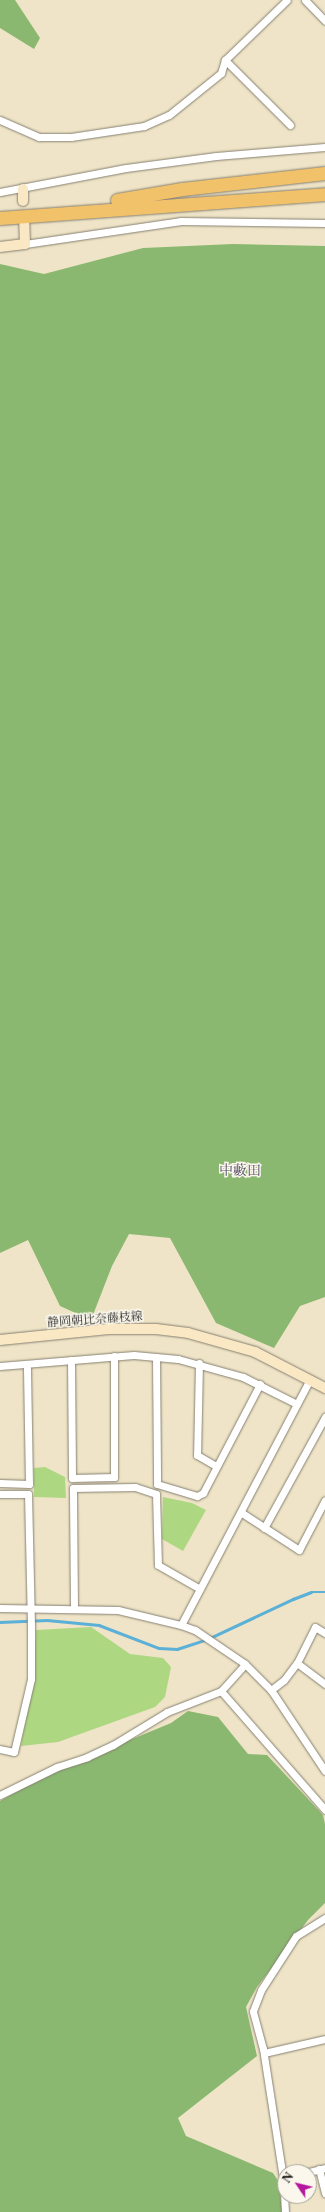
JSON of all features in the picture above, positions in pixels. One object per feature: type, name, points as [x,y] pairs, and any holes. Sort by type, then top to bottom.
[{"type":"highway","points":[[117,200],[182,189],[325,173]]},
{"type":"highway","points":[[0,209],[325,186]]},
{"type":"highway","points":[[0,218],[325,194]]},
{"type":"highway","points":[[283,196],[325,197]]},
{"type":"main road","points":[[23,189],[24,201]]},
{"type":"main road","points":[[0,247],[25,244],[24,220]]},
{"type":"main road","name":"静岡朝比奈藤枝線","points":[[0,1340],[108,1329],[164,1330],[188,1333],[255,1352],[325,1388]]},
{"type":"street","points":[[0,120],[39,137],[71,137],[144,126],[169,115],[192,99],[220,73],[225,60],[288,0]]},
{"type":"street","points":[[305,0],[325,21]]},
{"type":"street","points":[[225,60],[290,125]]},
{"type":"street","points":[[0,192],[23,189],[90,173],[126,168],[216,156],[325,147]]},
{"type":"street","points":[[25,244],[182,221],[325,223]]},
{"type":"street","points":[[0,1366],[114,1356],[156,1357],[199,1363],[260,1384],[297,1404]]},
{"type":"street","points":[[71,1360],[72,1478],[114,1477],[114,1356]]},
{"type":"street","points":[[156,1357],[157,1484],[197,1496],[203,1493],[260,1384]]},
{"type":"street","points":[[199,1363],[198,1455],[216,1466]]},
{"type":"street","points":[[0,1483],[29,1484],[27,1364]]},
{"type":"street","points":[[181,1625],[242,1513],[310,1379]]},
{"type":"street","points":[[264,1528],[325,1417]]},
{"type":"street","points":[[74,1608],[73,1488],[135,1487],[156,1494],[158,1565],[200,1589]]},
{"type":"street","points":[[0,1494],[28,1494],[31,1629],[30,1679],[14,1752],[0,1749]]},
{"type":"street","points":[[242,1513],[299,1550],[325,1500]]},
{"type":"street","points":[[0,1608],[30,1607],[118,1610],[181,1625],[195,1630],[245,1664],[271,1690],[325,1771]]},
{"type":"street","points":[[271,1690],[284,1680],[297,1663],[315,1627],[325,1633]]},
{"type":"street","points":[[297,1663],[325,1684]]},
{"type":"street","points":[[0,1795],[57,1766],[87,1757],[113,1745],[168,1712],[221,1691],[245,1664]]},
{"type":"street","points":[[221,1691],[325,1810]]},
{"type":"street","points":[[282,2164],[264,2053],[253,2011],[256,2000],[296,1936],[325,1918]]},
{"type":"street","points":[[264,2053],[325,2038]]},
{"type":"street","points":[[322,2169],[325,2193]]},
{"type":"green space","points":[[0,0],[15,0],[40,38],[34,49],[0,28]]},
{"type":"green space","points":[[233,244],[325,246],[325,1297],[300,1306],[274,1348],[216,1323],[170,1238],[129,1234],[112,1266],[91,1320],[60,1306],[28,1240],[0,1253],[0,264],[44,274],[143,248]]},
{"type":"green space","points":[[45,1467],[65,1477],[66,1498],[34,1497],[34,1468]]},
{"type":"green space","points":[[163,1497],[192,1503],[206,1510],[183,1551],[162,1539]]},
{"type":"green space","points":[[91,1627],[130,1654],[163,1658],[171,1667],[165,1697],[155,1707],[58,1742],[21,1746],[33,1679],[36,1630]]},
{"type":"green space","points":[[188,1711],[218,1717],[248,1754],[267,1755],[323,1815],[325,1824],[325,1903],[308,1920],[257,1987],[246,2007],[257,2056],[178,2118],[186,2136],[273,2173],[277,2179],[277,2204],[281,2204],[282,2212],[0,2212],[0,1801],[55,1771],[171,1723]]},
{"type":"waterway","points":[[210,1638],[293,1599],[311,1592],[325,1592]]},
{"type":"waterway","points":[[0,1622],[47,1620],[99,1625],[159,1648],[177,1649],[205,1640]]},
{"type":"district","name":"中藪田","points":[[240,1170]]}]
